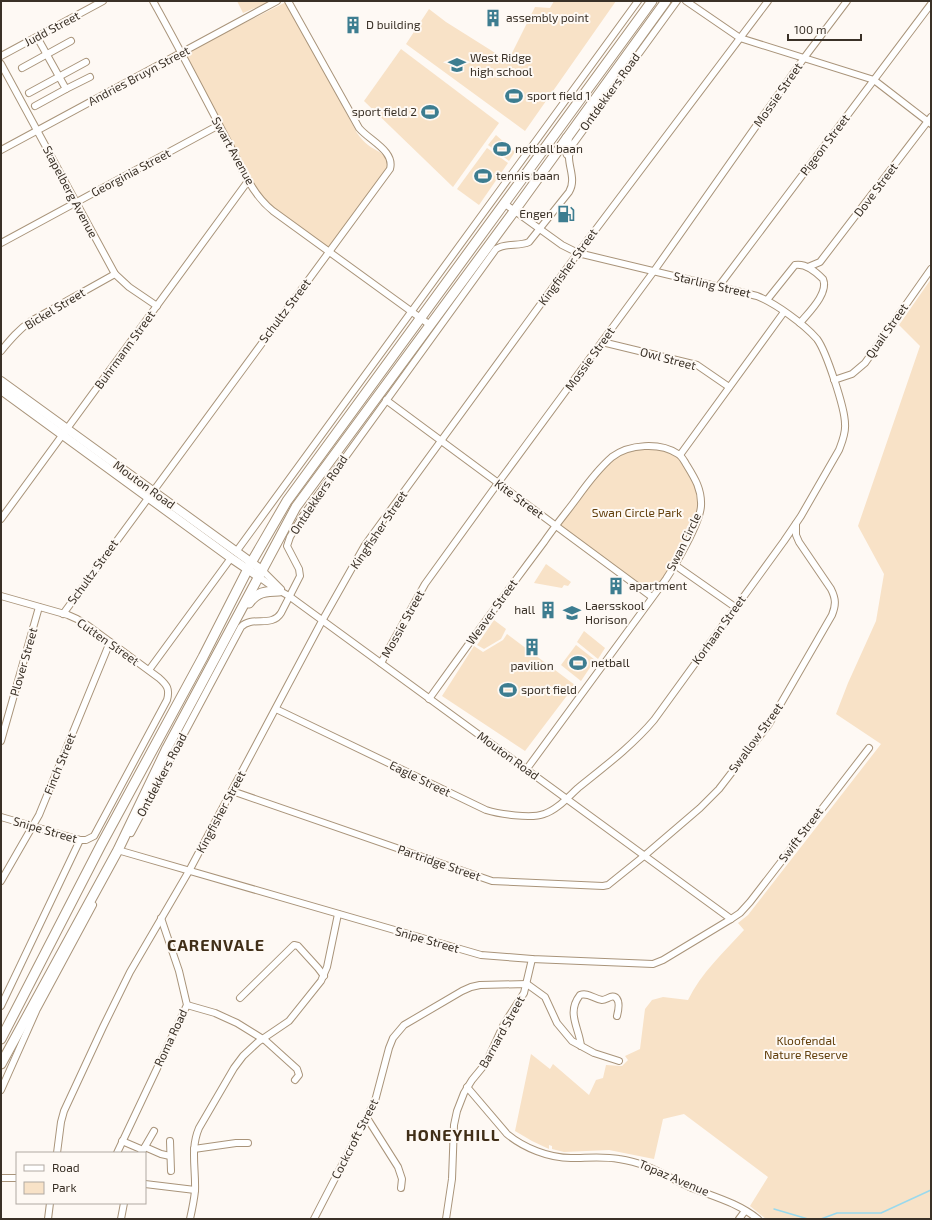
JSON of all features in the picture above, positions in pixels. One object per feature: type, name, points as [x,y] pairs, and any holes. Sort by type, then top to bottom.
[{"type":"main road","name":"Ontdekkers Road","points":[[1,1039],[100,845],[203,657],[250,567],[288,501],[652,1]]},
{"type":"main road","name":"Ontdekkers Road","points":[[1,1064],[118,850],[167,748],[296,506],[515,210],[666,1]]},
{"type":"main road","points":[[567,138],[568,154]]},
{"type":"main road","name":"Mouton Road","points":[[1,381],[65,432],[261,574]]},
{"type":"main road","name":"Mouton Road","points":[[1,390],[65,432]]},
{"type":"main road","points":[[233,625],[256,596],[264,592],[284,593]]},
{"type":"street","name":"Judd Street","points":[[1,56],[103,1]]},
{"type":"street","name":"Swart Avenue","points":[[153,1],[182,52],[248,181],[268,207],[430,325]]},
{"type":"street","name":"Andries Bruyn Street","points":[[1,150],[277,1]]},
{"type":"street","name":"Schultz Street","points":[[63,614],[329,252],[388,171],[390,166],[390,158],[383,149],[359,128],[288,1]]},
{"type":"street","points":[[149,670],[638,1]]},
{"type":"street","name":"Ontdekkers Road","points":[[1,1090],[37,1009],[241,627],[248,622],[271,620],[280,615],[284,593],[298,579],[300,574],[288,548],[289,540],[302,517],[496,249],[504,245],[528,243],[540,230],[572,187],[573,180],[568,154],[575,140],[678,1]]},
{"type":"street","points":[[686,1],[740,38],[874,80],[930,121]]},
{"type":"street","name":"Kingfisher Street","points":[[57,1152],[64,1111],[130,972],[189,870],[322,621],[365,545],[578,253],[768,1]]},
{"type":"street","name":"Mossie Street","points":[[381,663],[425,584],[654,271],[804,58],[847,1]]},
{"type":"street","name":"Pigeon Street","points":[[719,286],[931,4]]},
{"type":"street","points":[[37,37],[66,89]]},
{"type":"street","points":[[22,68],[71,41]]},
{"type":"street","points":[[28,93],[86,62]]},
{"type":"street","name":"Stapelberg Avenue","points":[[1,64],[75,203],[115,274],[129,287],[157,306]]},
{"type":"street","points":[[35,106],[90,77]]},
{"type":"street","name":"Dove Street","points":[[767,300],[793,266],[801,265],[808,267],[820,262],[930,121]]},
{"type":"street","name":"Georginia Street","points":[[1,243],[219,126]]},
{"type":"street","name":"Buhrmann Street","points":[[1,519],[248,181]]},
{"type":"street","name":"Starling Street","points":[[505,204],[562,245],[578,253],[719,286],[767,300],[800,323],[818,340],[834,380],[845,418],[843,439]]},
{"type":"street","points":[[820,262],[820,275]]},
{"type":"street","points":[[800,323],[824,291],[825,281],[820,275],[808,267]]},
{"type":"street","name":"Quail Street","points":[[834,380],[852,374],[865,363],[931,269]]},
{"type":"street","name":"Bickel Street","points":[[1,351],[24,326],[115,274]]},
{"type":"street","points":[[556,526],[598,471],[618,453],[642,446],[670,450],[680,455],[784,312]]},
{"type":"street","name":"Owl Street","points":[[602,342],[697,365],[729,387]]},
{"type":"street","name":"Kite Street","points":[[386,400],[652,597]]},
{"type":"street","name":"Korhaan Street","points":[[566,798],[646,729],[796,524],[833,461],[843,439]]},
{"type":"street","name":"Swan Circle","points":[[526,770],[675,565],[698,517],[701,505],[697,483],[680,455]]},
{"type":"street","points":[[796,524],[796,535],[799,542]]},
{"type":"street","name":"Weaver Street","points":[[429,698],[556,526]]},
{"type":"street","points":[[784,541],[791,540],[799,542]]},
{"type":"street","name":"Swallow Street","points":[[644,856],[705,804],[719,789],[758,740],[832,615],[835,607],[835,597],[832,589],[799,542]]},
{"type":"street","points":[[675,565],[735,607]]},
{"type":"street","name":"Mouton Road","points":[[261,574],[322,621],[731,919]]},
{"type":"street","name":"Cutten Street","points":[[1,596],[63,614],[87,625],[149,670],[165,683],[168,689],[167,700],[97,832],[94,836],[88,839]]},
{"type":"street","name":"Plover Street","points":[[1,740],[39,607]]},
{"type":"street","name":"Finch Street","points":[[1,881],[42,810],[110,642]]},
{"type":"street","name":"Eagle Street","points":[[276,709],[486,810],[505,814],[541,815],[549,812],[566,798]]},
{"type":"street","name":"Swift Street","points":[[731,919],[740,913],[750,902],[869,748]]},
{"type":"street","name":"Partridge Street","points":[[232,791],[492,881],[605,886],[611,884],[644,856]]},
{"type":"street","name":"Snipe Street","points":[[1,817],[80,840],[88,839]]},
{"type":"street","points":[[1,1006],[80,840]]},
{"type":"street","name":"Snipe Street","points":[[121,851],[481,955],[532,959],[653,964],[663,960],[731,919]]},
{"type":"street","points":[[190,1219],[195,1190],[194,1149],[199,1128],[230,1072],[243,1056],[288,1021],[324,976],[338,914]]},
{"type":"street","name":"Roma Road","points":[[117,1152],[186,1005],[179,971],[161,918]]},
{"type":"street","points":[[240,998],[294,945],[298,946],[324,976]]},
{"type":"street","name":"Barnard Street","points":[[446,1219],[452,1179],[454,1125],[461,1099],[467,1087],[488,1059],[504,1024],[522,996],[527,984],[532,959]]},
{"type":"street","name":"Cockcroft Street","points":[[314,1219],[367,1118],[378,1093],[390,1044],[398,1031],[404,1025],[462,991],[472,987],[496,984],[527,984]]},
{"type":"street","points":[[527,984],[545,997],[562,1029],[568,1037],[581,1046],[602,1056],[619,1060]]},
{"type":"street","points":[[581,1046],[573,1014],[576,1001],[580,995],[586,994],[602,1000],[614,997],[618,1002],[617,1016]]},
{"type":"street","points":[[186,1005],[227,1018],[263,1039],[297,1069],[299,1075],[296,1080]]},
{"type":"street","name":"Topaz Avenue","points":[[467,1087],[507,1134],[535,1150],[562,1158],[606,1157],[638,1163],[658,1170],[692,1187],[734,1203],[758,1219]]},
{"type":"street","points":[[367,1118],[398,1167],[402,1179],[401,1188]]},
{"type":"street","points":[[143,1150],[154,1131]]},
{"type":"street","points":[[122,1141],[143,1150],[170,1156]]},
{"type":"street","points":[[170,1141],[171,1171]]},
{"type":"street","points":[[194,1149],[236,1143],[248,1143]]},
{"type":"street","points":[[1,1178],[16,1178]]},
{"type":"street","points":[[146,1184],[195,1190]]},
{"type":"street","points":[[48,1219],[50,1204]]},
{"type":"street","points":[[121,1219],[124,1204]]},
{"type":"street","points":[[739,1219],[746,1211]]},
{"type":"green space","points":[[237,1],[272,1],[243,13]]},
{"type":"green space","name":"sport field 1","points":[[554,1],[616,1],[525,131],[406,44],[429,9],[446,22],[508,61],[535,7],[550,8]]},
{"type":"green space","points":[[286,2],[357,133],[372,148],[382,153],[388,162],[389,167],[327,251],[268,206],[249,180],[183,54]]},
{"type":"green space","name":"sport field 2","points":[[401,49],[499,123],[453,187],[364,101]]},
{"type":"green space","name":"netball baan","points":[[496,135],[515,152],[509,161],[488,145]]},
{"type":"green space","name":"tennis baan","points":[[487,148],[508,163],[479,205],[457,189]]},
{"type":"green space","name":"Kloofendal Nature Reserve","points":[[931,279],[931,1219],[766,1219],[750,1206],[768,1177],[684,1114],[663,1119],[654,1159],[609,1150],[564,1152],[552,1149],[552,1146],[549,1145],[549,1149],[515,1131],[531,1054],[550,1069],[553,1064],[589,1095],[596,1080],[603,1078],[606,1065],[622,1066],[628,1060],[625,1056],[640,1049],[645,1009],[652,1000],[663,997],[688,1000],[693,990],[706,972],[744,930],[738,923],[748,915],[881,744],[836,714],[848,683],[876,621],[884,574],[858,526],[920,346],[899,325]]},
{"type":"green space","name":"Swan Circle Park","points":[[650,447],[680,455],[694,477],[701,505],[686,545],[652,597],[555,526],[590,480],[618,453]]},
{"type":"green space","points":[[546,564],[571,582],[568,586],[564,585],[562,588],[534,583]]},
{"type":"green space","points":[[494,620],[506,629],[501,639],[484,649],[477,645]]},
{"type":"green space","name":"netball","points":[[584,631],[605,648],[598,659],[577,642]]},
{"type":"green space","name":"sport field","points":[[507,634],[575,685],[525,751],[442,696],[474,646],[483,652],[503,640]]},
{"type":"green space","name":"netball","points":[[576,645],[595,660],[581,681],[561,665]]},
{"type":"waterway","points":[[821,1219],[837,1213],[881,1213],[931,1190]]},
{"type":"waterway","points":[[774,1209],[808,1219]]},
{"type":"place","name":"assembly point","points":[[493,18]]},
{"type":"place","name":"D building","points":[[353,25]]},
{"type":"place","name":"West Ridge high school","points":[[457,65]]},
{"type":"place","name":"sport field 1","points":[[514,96]]},
{"type":"place","name":"sport field 2","points":[[430,112]]},
{"type":"place","name":"netball baan","points":[[502,149]]},
{"type":"place","name":"tennis baan","points":[[483,176]]},
{"type":"place","name":"Engen","points":[[566,214]]},
{"type":"place","name":"apartment","points":[[616,586]]},
{"type":"place","name":"hall","points":[[548,610]]},
{"type":"place","name":"Laersskool Horison","points":[[572,613]]},
{"type":"place","name":"pavilion","points":[[532,647]]},
{"type":"place","name":"netball","points":[[578,663]]},
{"type":"place","name":"sport field","points":[[508,690]]},
{"type":"district","name":"CARENVALE","points":[[216,945]]},
{"type":"district","name":"HONEYHILL","points":[[453,1135]]}]
